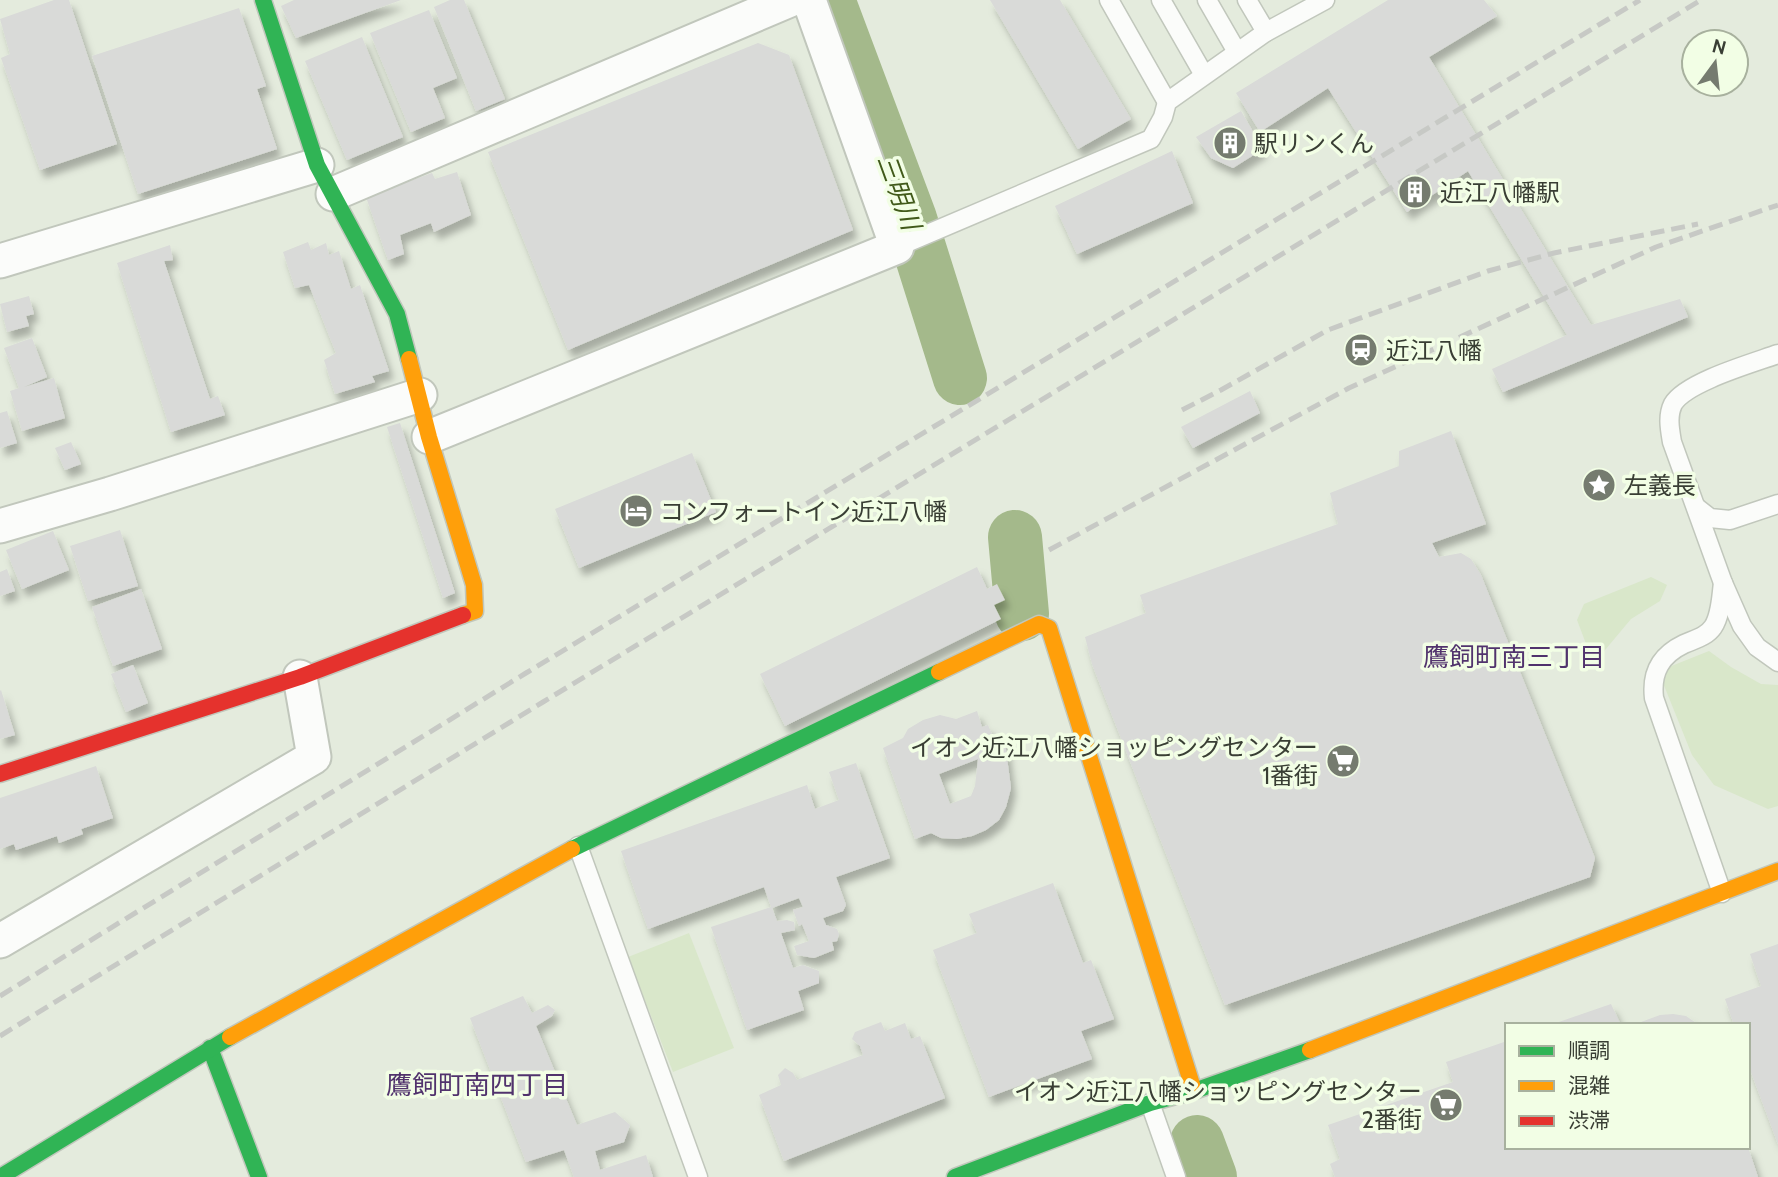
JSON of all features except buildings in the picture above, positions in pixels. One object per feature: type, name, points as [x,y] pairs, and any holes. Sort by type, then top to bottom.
[{"type":"street","points":[[0,774],[300,677],[475,611],[474,585],[429,437],[397,314],[317,165],[262,0]]},
{"type":"street","points":[[333,194],[790,0]]},
{"type":"street","points":[[429,437],[910,241],[809,0]]},
{"type":"street","points":[[0,261],[317,165]]},
{"type":"street","points":[[0,526],[419,396]]},
{"type":"street","points":[[0,1177],[210,1048],[578,846],[1039,624],[1049,628],[1194,1091]]},
{"type":"street","points":[[0,941],[314,757],[300,677]]},
{"type":"street","points":[[957,1177],[1150,1103],[1281,1061],[1778,871]]},
{"type":"street","points":[[210,1048],[259,1177]]},
{"type":"lane","points":[[1109,0],[1167,102]]},
{"type":"lane","points":[[1161,0],[1205,75]]},
{"type":"lane","points":[[1207,0],[1237,52]]},
{"type":"lane","points":[[1247,0],[1266,32]]},
{"type":"lane","points":[[910,241],[1151,139],[1163,117],[1167,102],[1266,32],[1325,0]]},
{"type":"lane","points":[[1778,354],[1683,391],[1672,405],[1669,424],[1672,442],[1723,583],[1742,626],[1756,647],[1778,662]]},
{"type":"lane","points":[[1696,507],[1710,518],[1730,520],[1778,505]]},
{"type":"lane","points":[[1721,892],[1654,698],[1652,682],[1656,667],[1666,655],[1702,637],[1712,628],[1717,618],[1723,583]]},
{"type":"lane","points":[[578,846],[698,1177]]},
{"type":"lane","points":[[1150,1103],[1176,1177]]},
{"type":"green space","points":[[1651,577],[1667,585],[1660,601],[1631,619],[1600,656],[1588,649],[1577,620],[1584,604]]},
{"type":"green space","points":[[1709,651],[1761,684],[1778,685],[1778,806],[1768,809],[1714,785],[1692,755],[1663,683],[1669,667]]},
{"type":"green space","points":[[689,933],[734,1048],[673,1072],[628,957]]},
{"type":"waterway","name":"三明川","points":[[831,8],[910,219],[960,378]]},
{"type":"waterway","name":"三明川","points":[[1015,537],[1022,614]]},
{"type":"waterway","name":"三明川","points":[[1197,1142],[1210,1177]]},
{"type":"railway","points":[[0,996],[526,673],[1640,0]]},
{"type":"railway","points":[[0,1036],[543,702],[1701,0]]},
{"type":"railway","points":[[1049,550],[1349,388],[1656,247],[1778,205]]},
{"type":"railway","points":[[1182,410],[1328,330],[1488,271],[1554,253],[1698,224]]},
{"type":"traffic: fast","points":[[263,0],[317,165],[397,314],[409,359]]},
{"type":"traffic: fast","points":[[572,849],[939,672]]},
{"type":"traffic: fast","points":[[0,1177],[230,1037]]},
{"type":"traffic: fast","points":[[210,1048],[259,1177]]},
{"type":"traffic: fast","points":[[955,1177],[1150,1103],[1194,1091],[1310,1050]]},
{"type":"traffic: slow","points":[[409,359],[429,437],[474,585],[475,611],[463,615]]},
{"type":"traffic: slow","points":[[939,672],[1039,624],[1049,628],[1194,1091]]},
{"type":"traffic: slow","points":[[230,1037],[572,849]]},
{"type":"traffic: slow","points":[[1310,1050],[1778,871]]},
{"type":"traffic: jam","points":[[0,774],[300,677],[463,615]]},
{"type":"place","name":"駅リンくん","points":[[1230,143]]},
{"type":"place","name":"近江八幡駅","points":[[1415,192]]},
{"type":"place","name":"近江八幡","points":[[1361,350]]},
{"type":"place","name":"左義長","points":[[1599,485]]},
{"type":"place","name":"コンフォートイン近江八幡","points":[[636,511]]},
{"type":"place","name":"イオン近江八幡ショッピングセンター 1番街","points":[[1343,761]]},
{"type":"place","name":"イオン近江八幡ショッピングセンター 2番街","points":[[1446,1105]]},
{"type":"district","name":"鷹飼町南三丁目","points":[[1514,657]]},
{"type":"district","name":"鷹飼町南四丁目","points":[[477,1085]]}]
